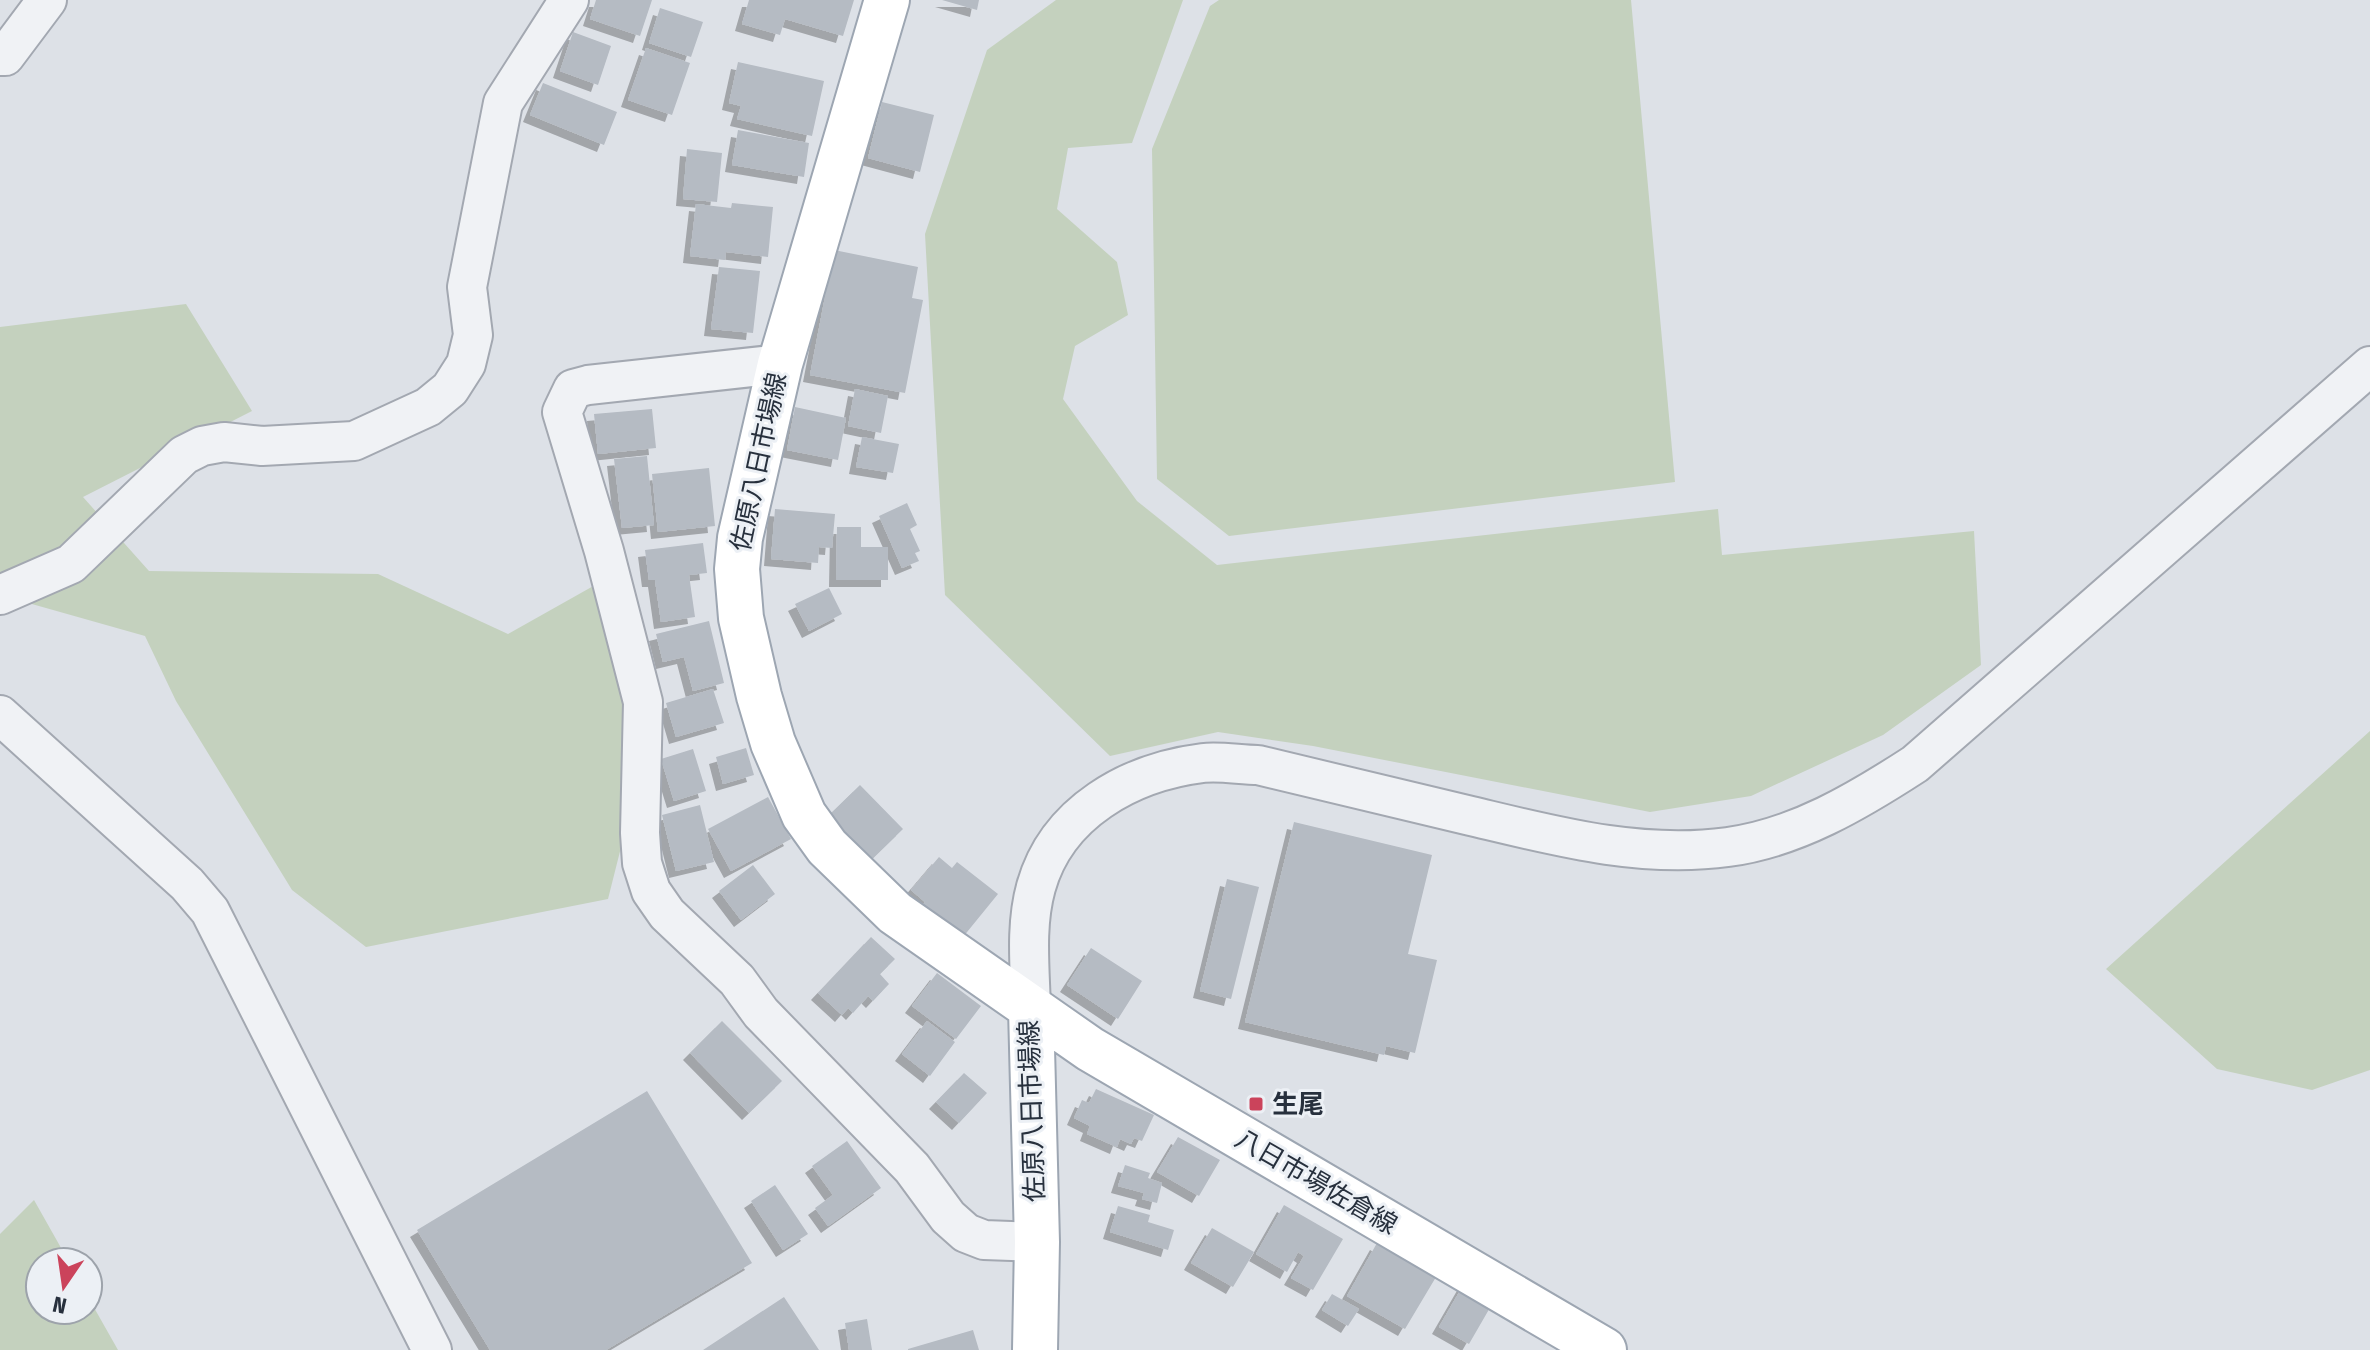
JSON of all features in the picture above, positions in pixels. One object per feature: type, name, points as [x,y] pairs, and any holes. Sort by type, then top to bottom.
[{"type":"main road","name":"佐原八日市場線","points":[[887,0],[780,364],[749,495],[737,569],[741,618],[773,743],[804,815],[827,847],[895,913],[1031,1009],[1037,1242],[1035,1350]]},
{"type":"main road","name":"八日市場佐倉線","points":[[1031,1009],[1090,1049],[1604,1350]]},
{"type":"street","points":[[0,56],[5,56],[47,0]]},
{"type":"street","points":[[0,595],[71,564],[184,455],[202,446],[224,442],[262,446],[354,441],[428,407],[450,389],[466,364],[473,335],[467,287],[503,103],[569,0]]},
{"type":"street","points":[[780,364],[588,385],[573,389],[562,412],[608,564],[643,702],[642,863],[651,891],[667,914],[737,980],[761,1013],[912,1168],[948,1217],[966,1233],[984,1240],[1037,1242]]},
{"type":"street","points":[[1031,1009],[1029,931],[1036,888],[1045,863],[1060,836],[1086,808],[1118,788],[1158,773],[1205,763],[1258,765],[1578,842],[1678,852],[1730,847],[1782,834],[1831,813],[1878,789],[1915,764],[2370,366]]},
{"type":"street","points":[[0,715],[187,884],[210,911],[432,1350]]},
{"type":"green space","points":[[1056,0],[1183,0],[1132,143],[1068,148],[1057,209],[1117,262],[1128,315],[1075,346],[1063,399],[1137,501],[1217,565],[1718,509],[1722,555],[1974,531],[1981,665],[1883,735],[1751,796],[1650,812],[1313,746],[1218,732],[1110,756],[945,595],[925,234],[987,50]]},
{"type":"green space","points":[[1219,0],[1631,0],[1675,482],[1229,536],[1157,479],[1152,149],[1210,6]]},
{"type":"green space","points":[[186,304],[252,411],[83,497],[149,571],[378,574],[508,634],[604,580],[640,772],[608,899],[366,947],[292,890],[176,701],[145,636],[0,595],[0,327]]},
{"type":"green space","points":[[2370,731],[2370,1070],[2312,1090],[2217,1069],[2106,969]]},
{"type":"green space","points":[[34,1200],[60,1246],[24,1246],[24,1326],[104,1325],[118,1350],[0,1350],[0,1234]]},
{"type":"building","points":[[596,0],[652,0],[640,36],[590,19]]},
{"type":"building","points":[[749,0],[854,0],[843,36],[785,19],[780,35],[742,24]]},
{"type":"building","points":[[942,0],[979,0],[977,10]]},
{"type":"building","points":[[660,8],[703,22],[691,57],[649,43]]},
{"type":"building","points":[[573,32],[611,46],[598,85],[560,71]]},
{"type":"building","points":[[646,48],[690,63],[672,115],[628,100]]},
{"type":"building","points":[[738,62],[824,81],[812,136],[737,119],[741,106],[729,103]]},
{"type":"building","points":[[543,83],[617,112],[604,145],[530,115]]},
{"type":"building","points":[[882,102],[934,115],[920,172],[868,158]]},
{"type":"building","points":[[738,130],[809,143],[804,177],[732,165]]},
{"type":"building","points":[[687,149],[722,153],[717,202],[683,199]]},
{"type":"building","points":[[732,203],[773,207],[768,257],[726,252],[725,260],[690,256],[696,204],[731,208]]},
{"type":"building","points":[[834,250],[918,267],[912,298],[923,300],[905,393],[810,375]]},
{"type":"building","points":[[719,267],[760,271],[753,333],[711,329]]},
{"type":"building","points":[[855,389],[888,396],[881,433],[848,426]]},
{"type":"building","points":[[795,407],[846,418],[838,460],[787,450]]},
{"type":"building","points":[[652,409],[656,448],[598,454],[594,414]]},
{"type":"building","points":[[862,437],[899,444],[893,473],[856,467]]},
{"type":"building","points":[[647,456],[654,525],[622,528],[614,459]]},
{"type":"building","points":[[709,468],[715,526],[658,532],[652,474]]},
{"type":"building","points":[[907,503],[917,525],[910,529],[920,551],[915,553],[919,561],[902,568],[879,516]]},
{"type":"building","points":[[775,509],[835,514],[832,548],[819,547],[818,563],[771,559]]},
{"type":"building","points":[[837,527],[861,527],[861,547],[888,547],[888,580],[836,580]]},
{"type":"building","points":[[703,543],[707,573],[689,575],[695,617],[661,622],[655,580],[649,580],[645,550]]},
{"type":"building","points":[[829,588],[842,614],[809,631],[795,604]]},
{"type":"building","points":[[709,621],[724,683],[693,691],[684,657],[663,662],[656,634]]},
{"type":"building","points":[[713,689],[724,723],[676,737],[666,703]]},
{"type":"building","points":[[746,748],[754,775],[723,784],[716,757]]},
{"type":"building","points":[[693,749],[706,791],[674,801],[661,759]]},
{"type":"building","points":[[860,785],[903,829],[868,863],[825,819]]},
{"type":"building","points":[[768,797],[791,839],[731,871],[708,829]]},
{"type":"building","points":[[700,805],[714,862],[676,871],[662,815]]},
{"type":"building","points":[[1294,822],[1432,855],[1408,954],[1437,960],[1415,1053],[1386,1046],[1384,1055],[1245,1022]]},
{"type":"building","points":[[939,857],[952,868],[957,862],[998,894],[963,937],[923,905],[925,902],[911,890]]},
{"type":"building","points":[[753,865],[775,894],[741,920],[719,891]]},
{"type":"building","points":[[1227,879],[1259,887],[1231,999],[1200,991]]},
{"type":"building","points":[[871,937],[895,959],[880,974],[889,984],[873,1001],[868,996],[853,1013],[848,1008],[842,1015],[818,993]]},
{"type":"building","points":[[1091,948],[1142,981],[1118,1019],[1067,985]]},
{"type":"building","points":[[937,973],[981,1006],[956,1039],[912,1006]]},
{"type":"building","points":[[722,1021],[782,1081],[749,1113],[690,1053]]},
{"type":"building","points":[[927,1021],[955,1042],[930,1076],[902,1054]]},
{"type":"building","points":[[964,1073],[987,1093],[959,1123],[936,1102]]},
{"type":"building","points":[[1096,1089],[1154,1115],[1142,1141],[1134,1138],[1131,1144],[1120,1139],[1117,1147],[1087,1134],[1090,1126],[1074,1118],[1082,1100],[1089,1103]]},
{"type":"building","points":[[647,1091],[752,1263],[606,1350],[490,1350],[417,1230]]},
{"type":"building","points":[[1178,1137],[1220,1160],[1199,1196],[1157,1172]]},
{"type":"building","points":[[847,1141],[881,1188],[828,1226],[815,1208],[833,1195],[812,1166]]},
{"type":"building","points":[[1125,1165],[1150,1173],[1148,1178],[1162,1183],[1157,1203],[1142,1199],[1144,1193],[1118,1186]]},
{"type":"building","points":[[775,1185],[808,1234],[783,1250],[751,1201]]},
{"type":"building","points":[[1284,1205],[1343,1239],[1313,1290],[1291,1278],[1304,1256],[1298,1252],[1287,1272],[1256,1254]]},
{"type":"building","points":[[1118,1206],[1150,1215],[1148,1222],[1174,1230],[1168,1250],[1110,1232]]},
{"type":"building","points":[[1212,1228],[1254,1252],[1233,1287],[1191,1263]]},
{"type":"building","points":[[1377,1243],[1436,1277],[1405,1329],[1347,1296]]},
{"type":"building","points":[[1465,1282],[1495,1299],[1469,1344],[1439,1327]]},
{"type":"building","points":[[1332,1294],[1359,1309],[1348,1326],[1322,1310]]},
{"type":"building","points":[[784,1297],[819,1350],[703,1350]]},
{"type":"building","points":[[867,1319],[872,1350],[849,1350],[845,1323]]},
{"type":"building","points":[[973,1330],[979,1350],[908,1350],[908,1349]]},
{"type":"place","name":"生尾","points":[[1256,1104]]}]
